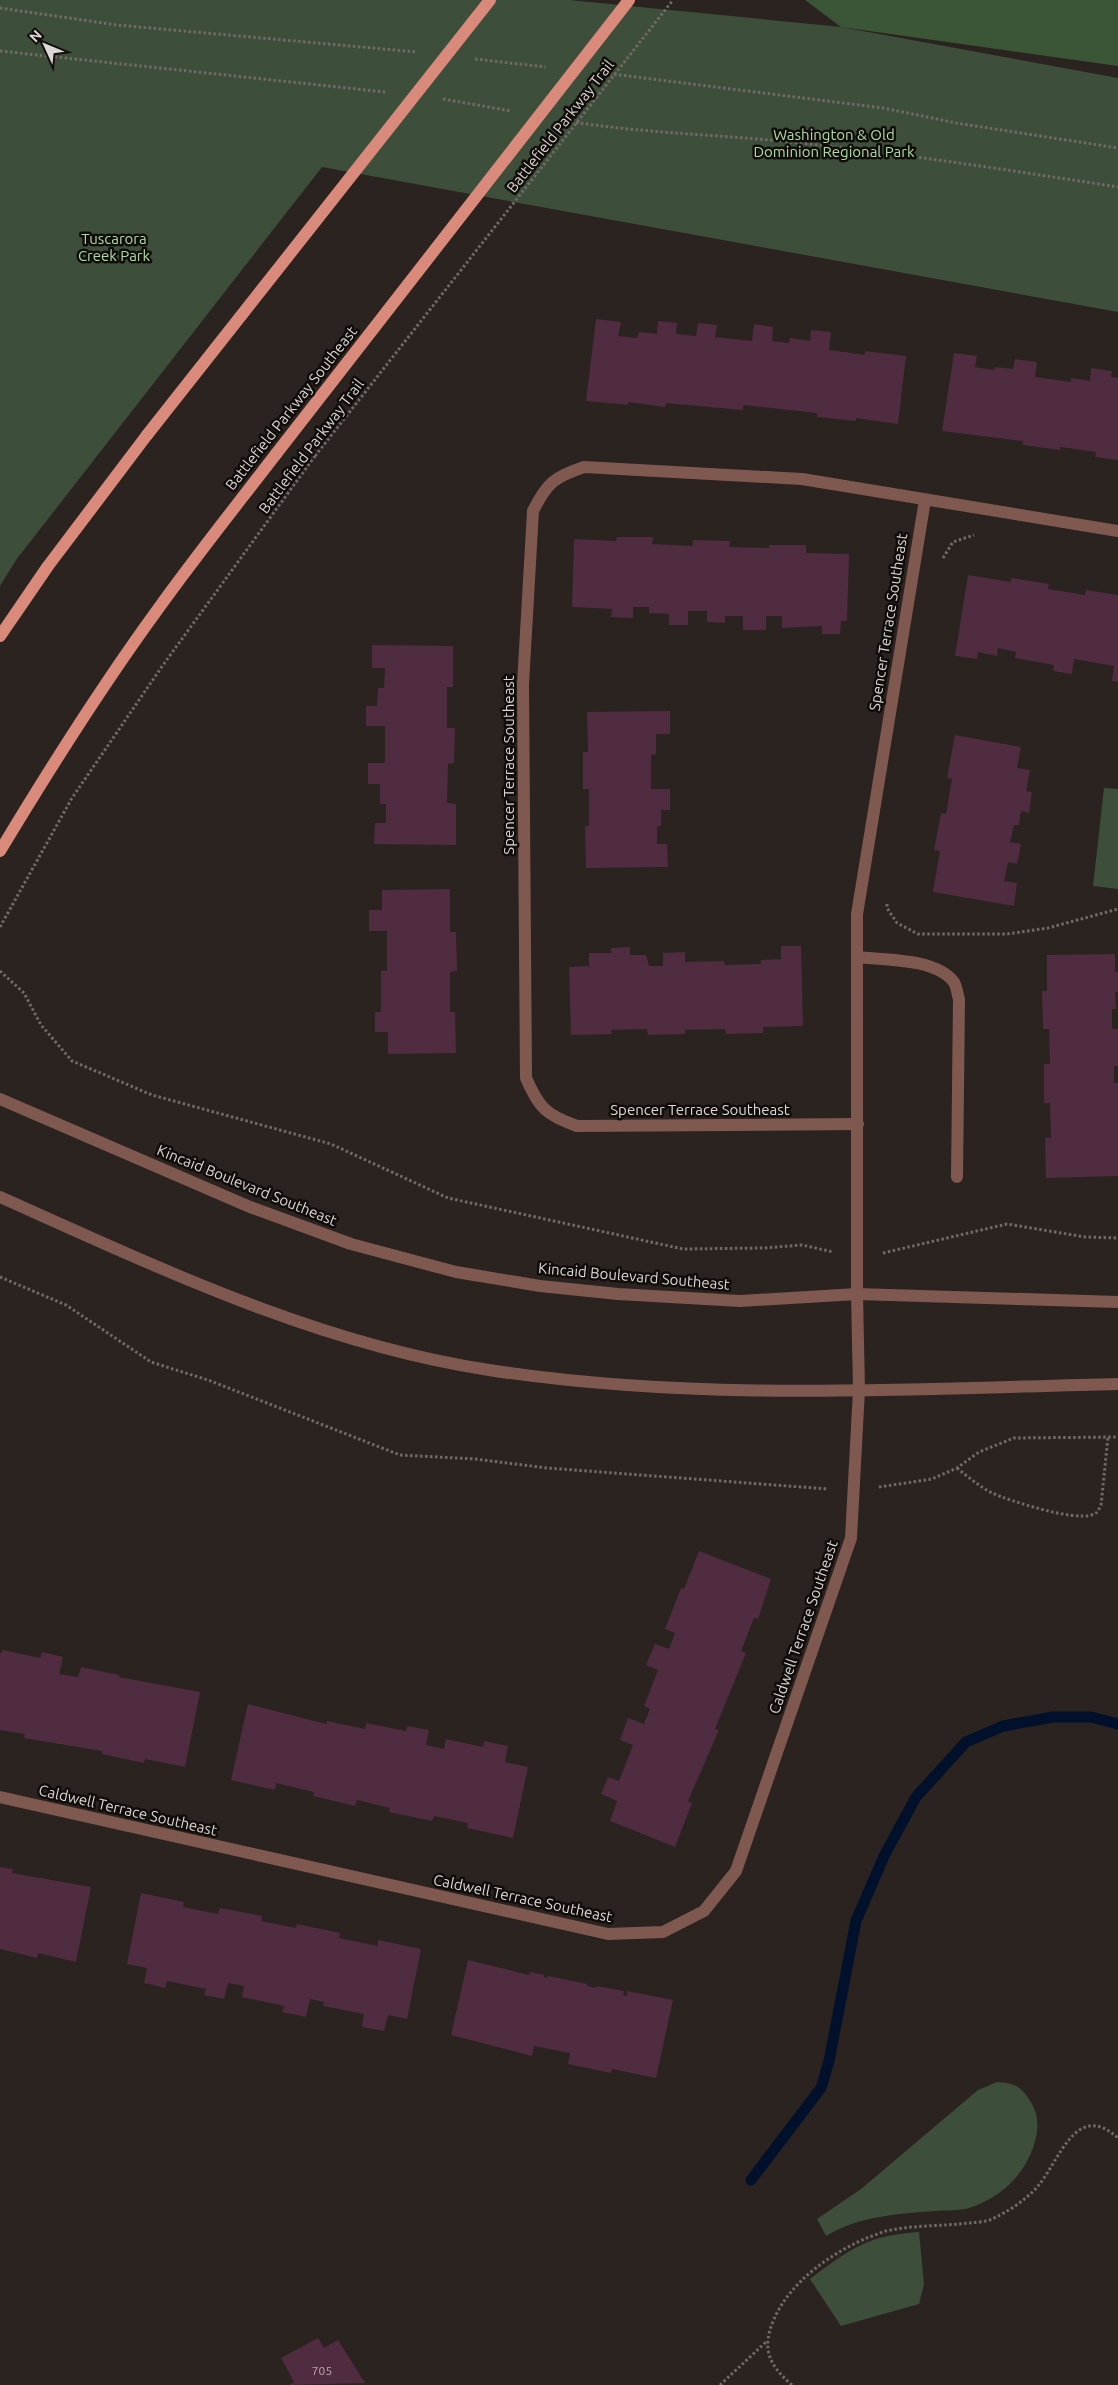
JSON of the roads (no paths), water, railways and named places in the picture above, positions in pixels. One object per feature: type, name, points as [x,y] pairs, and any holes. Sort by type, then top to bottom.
[{"type":"main road","points":[[0,636],[48,566],[147,436],[490,0]]},
{"type":"main road","name":"Battlefield Parkway Southeast","points":[[0,851],[60,752],[158,608],[630,0]]},
{"type":"street","name":"Spencer Terrace Southeast","points":[[858,1124],[577,1126],[554,1118],[536,1101],[526,1078],[523,684],[533,512],[543,490],[562,474],[584,467],[802,479],[1118,531]]},
{"type":"street","name":"Spencer Terrace Southeast","points":[[859,1390],[857,1294],[857,914],[925,500]]},
{"type":"street","points":[[857,957],[922,964],[942,972],[954,982],[959,999],[957,1177]]},
{"type":"street","name":"Kincaid Boulevard Southeast","points":[[0,1099],[250,1207],[351,1244],[456,1272],[540,1286],[618,1294],[740,1301],[857,1294],[1118,1302]]},
{"type":"street","points":[[0,1197],[229,1297],[352,1339],[487,1370],[655,1388],[859,1390],[1118,1384]]},
{"type":"street","name":"Caldwell Terrace Southeast","points":[[0,1797],[608,1934],[663,1932],[704,1911],[736,1871],[851,1538],[859,1390]]},
{"type":"waterway","points":[[751,2180],[821,2088],[829,2061],[856,1921],[884,1856],[916,1797],[966,1742],[1003,1726],[1053,1717],[1091,1717],[1118,1724]]},
{"type":"park label","name":"Washington & Old Dominion Regional Park","points":[[834,142]]},
{"type":"park label","name":"Tuscarora Creek Park","points":[[114,246]]}]
